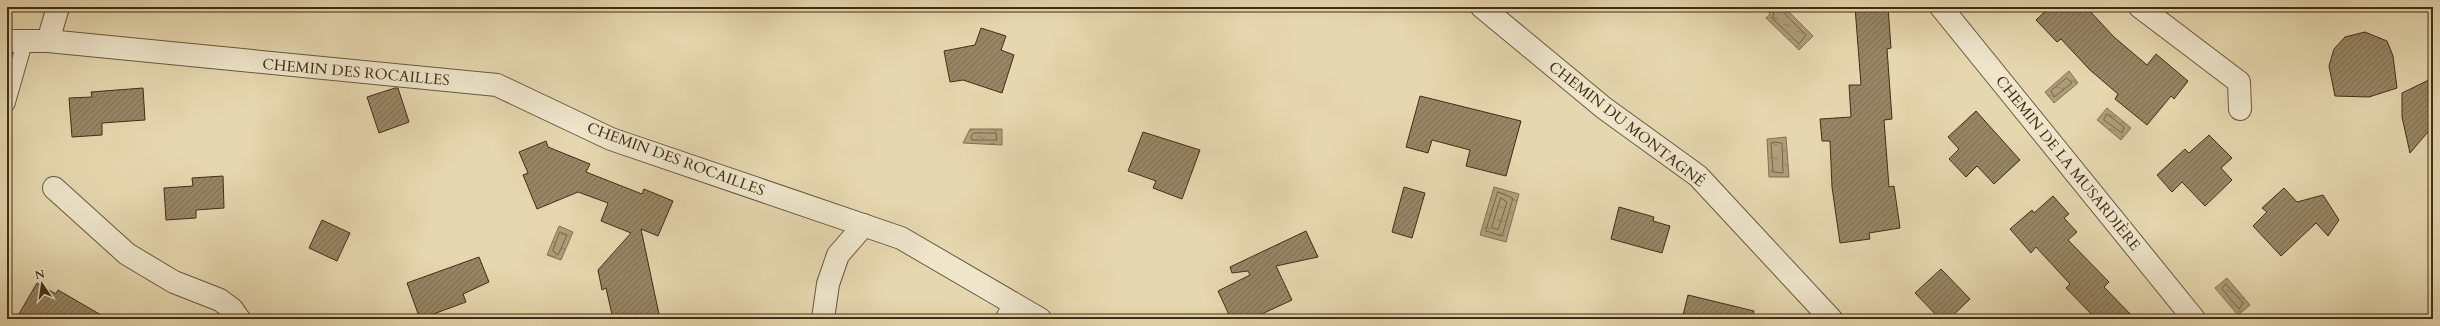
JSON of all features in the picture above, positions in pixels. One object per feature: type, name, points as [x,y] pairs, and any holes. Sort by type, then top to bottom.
[{"type":"street","points":[[48,41],[58,7]]},
{"type":"street","name":"CHEMIN DU MONTAGNÉ","points":[[1482,7],[1604,108],[1698,176],[1831,319]]},
{"type":"street","name":"CHEMIN DE LA MUSARDIÈRE","points":[[1941,7],[2194,319]]},
{"type":"street","points":[[2140,7],[2239,82],[2240,109]]},
{"type":"street","name":"CHEMIN DES ROCAILLES","points":[[16,41],[48,41],[497,85],[611,139],[901,238],[1007,311],[1040,319]]},
{"type":"street","points":[[54,188],[127,254],[174,282],[220,300],[232,309],[239,319]]},
{"type":"street","points":[[823,319],[828,284],[838,255],[864,225]]},
{"type":"lane","points":[[7,104],[16,41]]},
{"type":"water","points":[[1772,7],[1784,7],[1813,36],[1799,50],[1766,18],[1770,14],[1768,11]]},
{"type":"water","points":[[2069,71],[2078,83],[2054,103],[2045,92]]},
{"type":"water","points":[[2107,108],[2131,128],[2121,140],[2097,120]]},
{"type":"water","points":[[970,129],[1002,129],[1002,145],[963,143]]},
{"type":"water","points":[[1786,137],[1789,177],[1769,177],[1767,139]]},
{"type":"water","points":[[1494,187],[1519,194],[1506,242],[1480,235]]},
{"type":"water","points":[[559,226],[573,232],[561,260],[547,255]]},
{"type":"water","points":[[2227,278],[2250,305],[2238,315],[2215,288]]},
{"type":"building","points":[[1855,7],[1888,7],[1891,48],[1887,49],[1892,119],[1884,120],[1889,187],[1894,186],[1900,228],[1869,233],[1870,239],[1840,243],[1832,187],[1830,141],[1822,141],[1820,119],[1851,117],[1849,85],[1861,85]]},
{"type":"building","points":[[2050,7],[2086,7],[2114,37],[2147,65],[2156,54],[2188,81],[2174,99],[2171,96],[2147,125],[2115,99],[2118,94],[2090,70],[2061,39],[2057,42],[2036,20]]},
{"type":"building","points":[[981,28],[1006,36],[1001,50],[1014,55],[1002,93],[963,80],[950,82],[944,51],[975,45]]},
{"type":"building","points":[[2365,32],[2387,41],[2393,56],[2397,88],[2369,97],[2335,96],[2329,66],[2334,49],[2345,37]]},
{"type":"building","points":[[2433,78],[2433,126],[2410,153],[2402,117],[2402,93]]},
{"type":"building","points":[[143,88],[145,120],[102,123],[102,135],[72,137],[69,98],[92,97],[91,92]]},
{"type":"building","points":[[398,88],[409,122],[379,133],[367,97]]},
{"type":"building","points":[[1420,96],[1521,121],[1506,176],[1466,166],[1470,150],[1432,140],[1428,153],[1406,147]]},
{"type":"building","points":[[1976,111],[2020,160],[1994,184],[1977,166],[1966,177],[1949,159],[1959,149],[1948,137]]},
{"type":"building","points":[[1143,132],[1200,150],[1182,199],[1153,188],[1156,181],[1128,171]]},
{"type":"building","points":[[2209,135],[2232,158],[2221,168],[2232,180],[2205,206],[2182,182],[2172,192],[2157,175],[2185,149],[2189,153]]},
{"type":"building","points":[[546,141],[548,147],[590,164],[586,172],[642,194],[644,189],[673,201],[658,236],[641,229],[660,319],[613,319],[606,288],[602,290],[598,270],[631,233],[601,221],[608,203],[578,192],[537,209],[523,175],[528,173],[519,152]]},
{"type":"building","points":[[223,176],[224,208],[196,210],[196,218],[166,220],[164,188],[193,186],[192,178]]},
{"type":"building","points":[[1404,187],[1425,193],[1412,238],[1392,232]]},
{"type":"building","points":[[2284,188],[2297,202],[2323,195],[2339,220],[2328,236],[2316,223],[2281,256],[2253,226],[2267,212],[2262,208]]},
{"type":"building","points":[[2053,196],[2069,214],[2064,218],[2077,232],[2068,240],[2109,282],[2104,287],[2135,319],[2096,319],[2066,288],[2070,284],[2036,247],[2031,253],[2010,229],[2032,210],[2034,213]]},
{"type":"building","points":[[1619,207],[1654,217],[1653,221],[1670,226],[1662,253],[1611,239]]},
{"type":"building","points":[[322,220],[350,233],[337,261],[309,248]]},
{"type":"building","points":[[1306,231],[1318,257],[1276,266],[1292,300],[1251,319],[1231,319],[1218,291],[1250,275],[1248,271],[1232,273],[1230,267]]},
{"type":"building","points":[[479,257],[489,282],[463,294],[466,302],[420,319],[407,283]]},
{"type":"building","points":[[1941,269],[1970,299],[1949,319],[1940,319],[1915,293]]},
{"type":"building","points":[[37,283],[56,294],[58,290],[108,319],[16,319]]},
{"type":"building","points":[[1688,295],[1754,311],[1753,319],[1682,319]]}]
